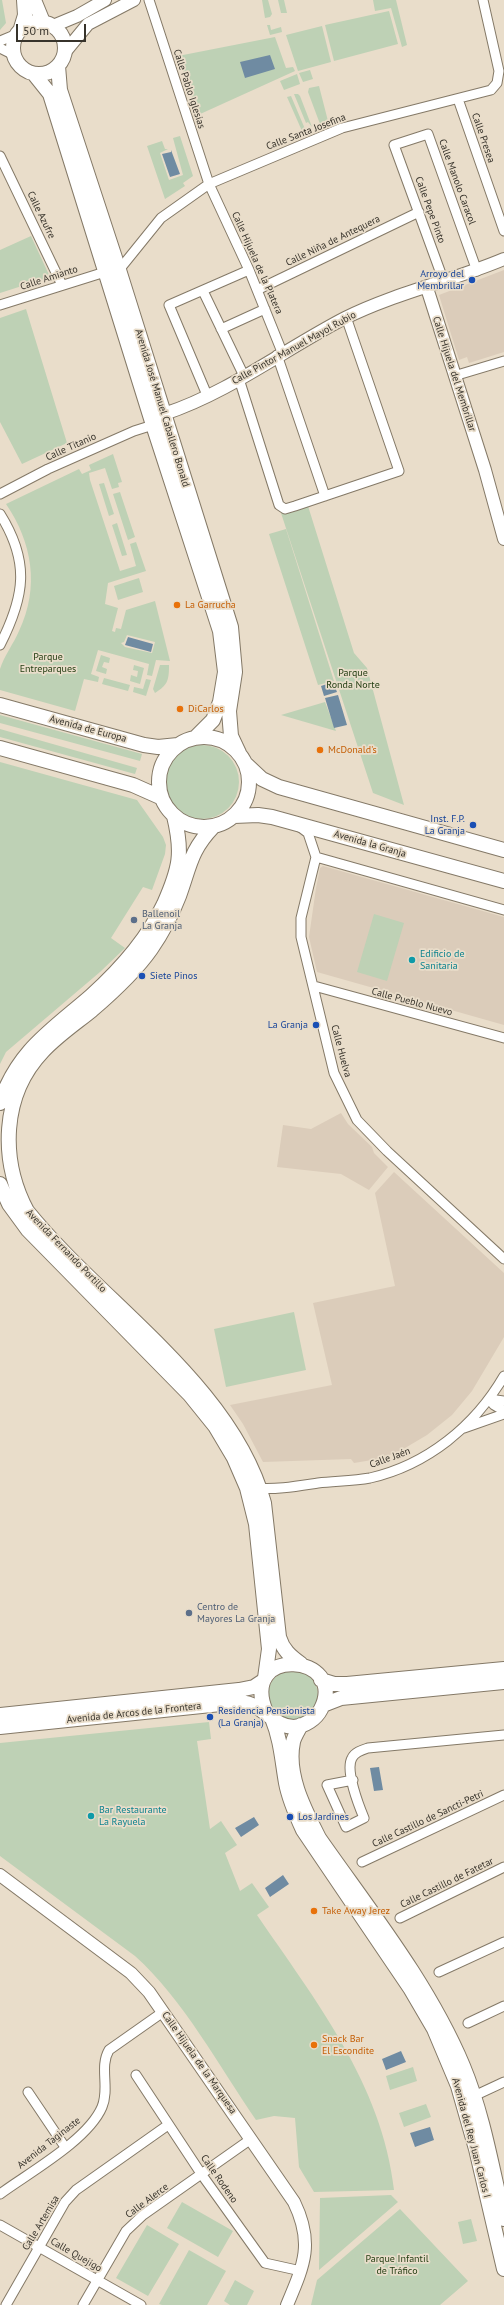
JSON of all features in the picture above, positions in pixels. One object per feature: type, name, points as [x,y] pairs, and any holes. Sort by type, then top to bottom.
[{"type":"main road","points":[[24,0],[25,15],[14,41],[14,55],[21,67],[34,74],[43,74],[58,66],[65,52],[63,37],[48,24],[34,0]]},
{"type":"main road","points":[[19,31],[28,24],[48,24]]},
{"type":"main road","name":"Avenida José Manuel Caballero Bonald","points":[[58,66],[60,90],[112,271],[153,425],[207,586],[220,631],[224,652],[225,672],[220,702],[213,720],[196,737]]},
{"type":"main road","name":"Avenida José Manuel Caballero Bonald","points":[[34,74],[50,94],[164,414],[231,627],[235,672],[229,711],[231,736],[242,758]]},
{"type":"main road","name":"Avenida de Europa","points":[[0,705],[144,745],[158,747],[178,745]]},
{"type":"main road","points":[[196,737],[219,740],[242,758],[262,779],[280,787],[504,850]]},
{"type":"main road","name":"Avenida de Europa","points":[[160,797],[158,785],[161,767],[171,751],[178,745],[196,737]]},
{"type":"main road","points":[[0,748],[133,785],[160,797],[174,816],[192,826],[213,827],[234,816],[247,798],[249,786],[242,758]]},
{"type":"main road","name":"Avenida la Granja","points":[[234,816],[258,815],[298,824],[504,881]]},
{"type":"main road","points":[[0,1103],[14,1072],[34,1044],[119,969],[150,930],[166,898],[179,861],[180,846],[174,816]]},
{"type":"main road","name":"Avenida Fernando Portillo","points":[[213,827],[195,849],[179,896],[165,926],[151,949],[116,988],[56,1039],[34,1062],[14,1097],[7,1120],[4,1151],[14,1189],[27,1211],[213,1405],[240,1446],[254,1488],[267,1519],[279,1637],[282,1646],[290,1657],[301,1664]]},
{"type":"main road","name":"Avenida Fernando Portillo","points":[[0,1184],[9,1204],[28,1230],[203,1410],[254,1488],[256,1524],[269,1649],[264,1679]]},
{"type":"main road","name":"Avenida de Arcos de la Frontera","points":[[0,1714],[244,1690],[264,1679],[271,1671],[284,1664],[301,1664]]},
{"type":"main road","points":[[301,1664],[313,1670],[321,1680],[325,1695],[323,1705],[312,1720],[301,1725]]},
{"type":"main road","points":[[264,1679],[261,1701],[269,1715]]},
{"type":"main road","points":[[321,1680],[334,1684],[504,1680]]},
{"type":"main road","points":[[323,1705],[341,1698],[504,1680]]},
{"type":"main road","name":"Avenida de Arcos de la Frontera","points":[[0,1727],[240,1702],[258,1706],[283,1725],[301,1725]]},
{"type":"main road","name":"Avenida del Rey Juan Carlos I","points":[[269,1715],[281,1749],[286,1784],[293,1809],[303,1830],[410,1988],[434,2029],[457,2083],[476,2150],[504,2269]]},
{"type":"main road","name":"Avenida del Rey Juan Carlos I","points":[[301,1725],[293,1742],[292,1762],[297,1786],[306,1813],[319,1838],[425,1991],[449,2035],[474,2096],[504,2219]]},
{"type":"street","points":[[48,24],[77,16],[105,0]]},
{"type":"street","points":[[65,52],[88,24],[134,0]]},
{"type":"street","name":"Calle Pablo Iglesias","points":[[149,0],[209,184]]},
{"type":"street","name":"Calle Santa Josefina","points":[[112,271],[161,218],[209,184],[342,128],[491,90],[497,82],[499,71],[483,0]]},
{"type":"street","points":[[0,41],[19,31]]},
{"type":"street","points":[[0,48],[14,55]]},
{"type":"street","name":"Calle Presea","points":[[458,99],[504,230]]},
{"type":"street","name":"Calle Manolo Caracol","points":[[394,145],[428,134],[477,270]]},
{"type":"street","name":"Calle Pepe Pinto","points":[[394,145],[444,282]]},
{"type":"street","name":"Calle Azufre","points":[[0,156],[62,285]]},
{"type":"street","name":"Calle Hijuela de la Platera","points":[[209,184],[249,270],[265,309],[325,496]]},
{"type":"street","name":"Calle Niña de Antequera","points":[[257,290],[419,212]]},
{"type":"street","points":[[427,288],[504,259]]},
{"type":"street","points":[[207,395],[169,305],[249,270]]},
{"type":"street","name":"Calle Amianto","points":[[0,306],[62,285],[112,271]]},
{"type":"street","name":"Calle Pintor Manuel Mayol Rubio","points":[[164,414],[242,378],[280,354],[346,317],[427,288]]},
{"type":"street","name":"Calle Hijuela del Membrillar","points":[[427,288],[454,376],[501,514],[504,539]]},
{"type":"street","points":[[203,291],[242,378],[279,505],[285,509],[399,471],[346,317]]},
{"type":"street","points":[[221,329],[265,309]]},
{"type":"street","points":[[454,376],[504,361]]},
{"type":"street","name":"Calle Titanio","points":[[0,494],[54,467],[134,431],[153,425]]},
{"type":"street","points":[[0,514],[17,545],[21,564],[21,579],[13,619],[0,645]]},
{"type":"street","points":[[298,824],[308,833],[316,857],[504,910]]},
{"type":"street","name":"Calle Huelva","points":[[316,857],[301,918],[301,938],[314,986],[334,1073],[357,1120],[387,1151],[504,1259]]},
{"type":"street","name":"Calle Pueblo Nuevo","points":[[314,986],[504,1038]]},
{"type":"street","name":"Calle Jaén","points":[[254,1488],[370,1478],[411,1464],[439,1448],[460,1430],[489,1399],[503,1381]]},
{"type":"street","points":[[489,1399],[504,1401]]},
{"type":"street","points":[[489,1399],[494,1405],[504,1410]]},
{"type":"street","points":[[460,1430],[504,1414]]},
{"type":"street","points":[[353,1780],[327,1785],[346,1826],[364,1818],[355,1796],[353,1780],[350,1765],[352,1758],[359,1752],[368,1748],[504,1735]]},
{"type":"street","name":"Calle Castillo de Sancti-Petri","points":[[362,1862],[504,1795]]},
{"type":"street","name":"Calle Castillo de Fatetar","points":[[400,1918],[504,1867]]},
{"type":"street","name":"Calle Hijuela de la Marquesa","points":[[0,1875],[131,1973],[149,1992],[294,2202],[303,2220],[306,2238],[305,2256],[301,2271],[287,2305]]},
{"type":"street","points":[[439,1972],[504,1942]]},
{"type":"street","points":[[468,2023],[504,2006]]},
{"type":"street","name":"Avenida Taginaste","points":[[0,2194],[86,2131],[102,2106],[106,2095],[104,2059],[109,2050],[163,2012]]},
{"type":"street","name":"Calle Rodeno","points":[[136,2075],[202,2175],[265,2263],[301,2271]]},
{"type":"street","points":[[474,2096],[504,2082]]},
{"type":"street","points":[[28,2092],[65,2147]]},
{"type":"street","name":"Calle Artemisa","points":[[6,2305],[65,2202],[76,2190],[168,2124]]},
{"type":"street","name":"Calle Alerce","points":[[83,2305],[126,2231],[143,2215],[202,2175],[251,2139]]},
{"type":"street","name":"Calle Quejigo","points":[[0,2225],[141,2305]]},
{"type":"shaded area","points":[[504,270],[504,352],[469,363],[467,357],[459,360],[439,295]]},
{"type":"shaded area","points":[[323,866],[504,917],[504,1025],[317,972],[309,937],[316,888],[320,868]]},
{"type":"shaded area","points":[[341,1113],[348,1124],[372,1147],[374,1153],[388,1167],[369,1190],[341,1174],[277,1167],[283,1125],[311,1129]]},
{"type":"shaded area","points":[[394,1172],[504,1273],[504,1337],[472,1391],[452,1415],[427,1435],[400,1451],[378,1459],[354,1463],[351,1459],[263,1462],[243,1424],[230,1405],[332,1385],[313,1303],[395,1286],[375,1193]]},
{"type":"green space","points":[[0,0],[2,0],[6,23],[0,30]]},
{"type":"green space","points":[[262,0],[268,0],[272,14],[270,17],[265,18]]},
{"type":"green space","points":[[278,0],[284,0],[287,13],[281,13]]},
{"type":"green space","points":[[373,0],[396,0],[407,45],[402,47],[391,8],[375,11]]},
{"type":"green space","points":[[389,11],[398,44],[334,61],[325,25]]},
{"type":"green space","points":[[267,25],[270,25],[271,30],[281,27],[282,32],[270,35]]},
{"type":"green space","points":[[322,26],[331,62],[298,71],[286,35]]},
{"type":"green space","points":[[275,37],[286,68],[293,67],[295,71],[198,115],[178,56]]},
{"type":"green space","points":[[310,70],[313,79],[303,82],[299,73]]},
{"type":"green space","points":[[297,74],[300,84],[284,90],[280,81]]},
{"type":"green space","points":[[319,86],[328,121],[320,124],[308,92],[309,88]]},
{"type":"green space","points":[[294,94],[298,94],[300,96],[312,127],[308,122],[306,123]]},
{"type":"green space","points":[[291,96],[305,129],[302,131],[287,97]]},
{"type":"green space","points":[[180,136],[193,176],[183,183],[185,186],[165,199],[147,146],[162,141],[165,149],[168,149],[160,153],[169,180],[183,175],[173,138]]},
{"type":"green space","points":[[31,236],[50,277],[0,293],[0,250]]},
{"type":"green space","points":[[26,309],[67,443],[22,464],[0,422],[0,318]]},
{"type":"green space","name":"Parque Entreparques","points":[[113,454],[122,482],[118,483],[119,487],[112,489],[105,468],[89,473],[90,480],[120,571],[136,566],[130,544],[136,542],[146,571],[108,583],[105,604],[118,608],[112,631],[115,632],[116,628],[121,629],[126,610],[155,601],[170,661],[156,660],[152,676],[147,675],[149,664],[98,650],[91,674],[99,677],[98,682],[84,679],[75,711],[0,690],[0,669],[17,636],[26,614],[31,582],[27,549],[15,519],[6,504],[79,469],[82,474],[91,470],[89,465]],"holes":[[[127,635],[155,642],[152,653],[125,647],[121,643],[124,642]]]},
{"type":"green space","points":[[104,483],[114,514],[109,516],[99,484]]},
{"type":"green space","points":[[120,492],[135,537],[128,540],[113,494]]},
{"type":"green space","name":"Parque Ronda Norte","points":[[308,506],[354,653],[367,668],[404,805],[373,793],[281,513]]},
{"type":"green space","points":[[117,523],[127,555],[122,556],[112,525]]},
{"type":"green space","points":[[286,529],[334,681],[318,685],[269,534]]},
{"type":"green space","points":[[139,578],[143,592],[118,600],[114,586]]},
{"type":"green space","points":[[101,655],[110,658],[109,663],[104,662],[102,667],[107,669],[106,674],[96,671]]},
{"type":"green space","points":[[134,665],[144,668],[140,684],[130,681],[131,675],[137,677],[138,671],[133,670]]},
{"type":"green space","points":[[160,665],[169,665],[169,675],[165,685],[155,693],[153,689]]},
{"type":"green space","points":[[104,678],[130,685],[128,691],[102,684]]},
{"type":"green space","points":[[146,679],[151,680],[146,696],[133,692],[134,687],[143,689]]},
{"type":"green space","points":[[325,702],[336,731],[281,715]]},
{"type":"green space","points":[[0,715],[142,754],[140,761],[0,723]]},
{"type":"green space","points":[[0,729],[137,768],[135,774],[0,737]]},
{"type":"green space","points":[[202,745],[216,748],[228,756],[236,768],[239,782],[236,796],[228,808],[216,816],[202,819],[188,816],[176,808],[168,796],[165,782],[168,768],[176,756],[188,748]]},
{"type":"green space","points":[[0,762],[137,800],[163,837],[166,845],[165,854],[152,890],[143,887],[111,938],[125,948],[100,972],[6,1052],[0,1064]]},
{"type":"green space","points":[[374,914],[404,923],[387,981],[357,972]]},
{"type":"green space","points":[[294,1312],[306,1370],[226,1387],[214,1329]]},
{"type":"green space","points":[[288,1670],[298,1670],[311,1677],[318,1690],[318,1700],[311,1713],[298,1720],[288,1720],[279,1716],[272,1709],[268,1700],[268,1690],[272,1681],[279,1674]]},
{"type":"green space","points":[[209,1722],[211,1739],[197,1741],[210,1829],[221,1821],[237,1845],[225,1853],[240,1891],[252,1883],[269,1907],[257,1915],[323,2011],[361,2079],[376,2114],[387,2151],[394,2190],[314,2192],[299,2167],[295,2118],[274,2116],[256,2120],[200,2034],[169,1992],[152,1973],[135,1956],[0,1856],[0,1743]]},
{"type":"green space","points":[[413,2067],[417,2081],[390,2090],[386,2076]]},
{"type":"green space","points":[[426,2104],[431,2117],[404,2127],[399,2113]]},
{"type":"green space","points":[[391,2195],[398,2202],[319,2270],[320,2198]]},
{"type":"green space","points":[[182,2202],[233,2231],[218,2257],[167,2228]]},
{"type":"green space","name":"Parque Infantil de Tráfico","points":[[400,2209],[468,2281],[440,2305],[311,2305],[317,2280]]},
{"type":"green space","points":[[471,2219],[477,2241],[463,2244],[458,2222]]},
{"type":"green space","points":[[147,2225],[179,2244],[148,2296],[116,2278]]},
{"type":"green space","points":[[189,2250],[226,2271],[207,2305],[159,2304]]},
{"type":"green space","points":[[235,2280],[254,2291],[247,2305],[230,2305],[224,2301]]},
{"type":"water","points":[[270,55],[275,69],[245,78],[240,62]]},
{"type":"water","points":[[171,150],[180,174],[170,177],[162,154],[171,152]]},
{"type":"water","points":[[128,637],[153,644],[151,652],[125,645]]},
{"type":"water","points":[[333,682],[337,692],[324,696],[321,686]]},
{"type":"water","points":[[338,695],[347,725],[334,728],[325,698]]},
{"type":"water","points":[[379,1767],[383,1790],[374,1791],[370,1768]]},
{"type":"water","points":[[254,1817],[259,1825],[241,1837],[235,1828]]},
{"type":"water","points":[[283,1875],[289,1884],[270,1897],[265,1888]]},
{"type":"water","points":[[401,2051],[406,2062],[386,2070],[382,2059]]},
{"type":"water","points":[[430,2127],[434,2140],[415,2147],[410,2133]]},
{"type":"place","name":"Arroyo del Membrillar","points":[[472,280]]},
{"type":"place","name":"La Garrucha","points":[[177,605]]},
{"type":"place","name":"DiCarlos","points":[[180,709]]},
{"type":"place","name":"McDonald's","points":[[320,750]]},
{"type":"place","name":"Inst. F.P. La Granja","points":[[473,825]]},
{"type":"place","name":"Ballenoil La Granja","points":[[134,920]]},
{"type":"place","name":"Edificio de Sanitaria","points":[[412,960]]},
{"type":"place","name":"Siete Pinos","points":[[142,976]]},
{"type":"place","name":"La Granja","points":[[316,1025]]},
{"type":"place","name":"Centro de Mayores La Granja","points":[[189,1613]]},
{"type":"place","name":"Residencia Pensionista (La Granja)","points":[[210,1717]]},
{"type":"place","name":"Bar Restaurante La Rayuela","points":[[91,1816]]},
{"type":"place","name":"Los Jardines","points":[[290,1817]]},
{"type":"place","name":"Take Away Jerez","points":[[314,1911]]},
{"type":"place","name":"Snack Bar El Escondite","points":[[314,2045]]}]
